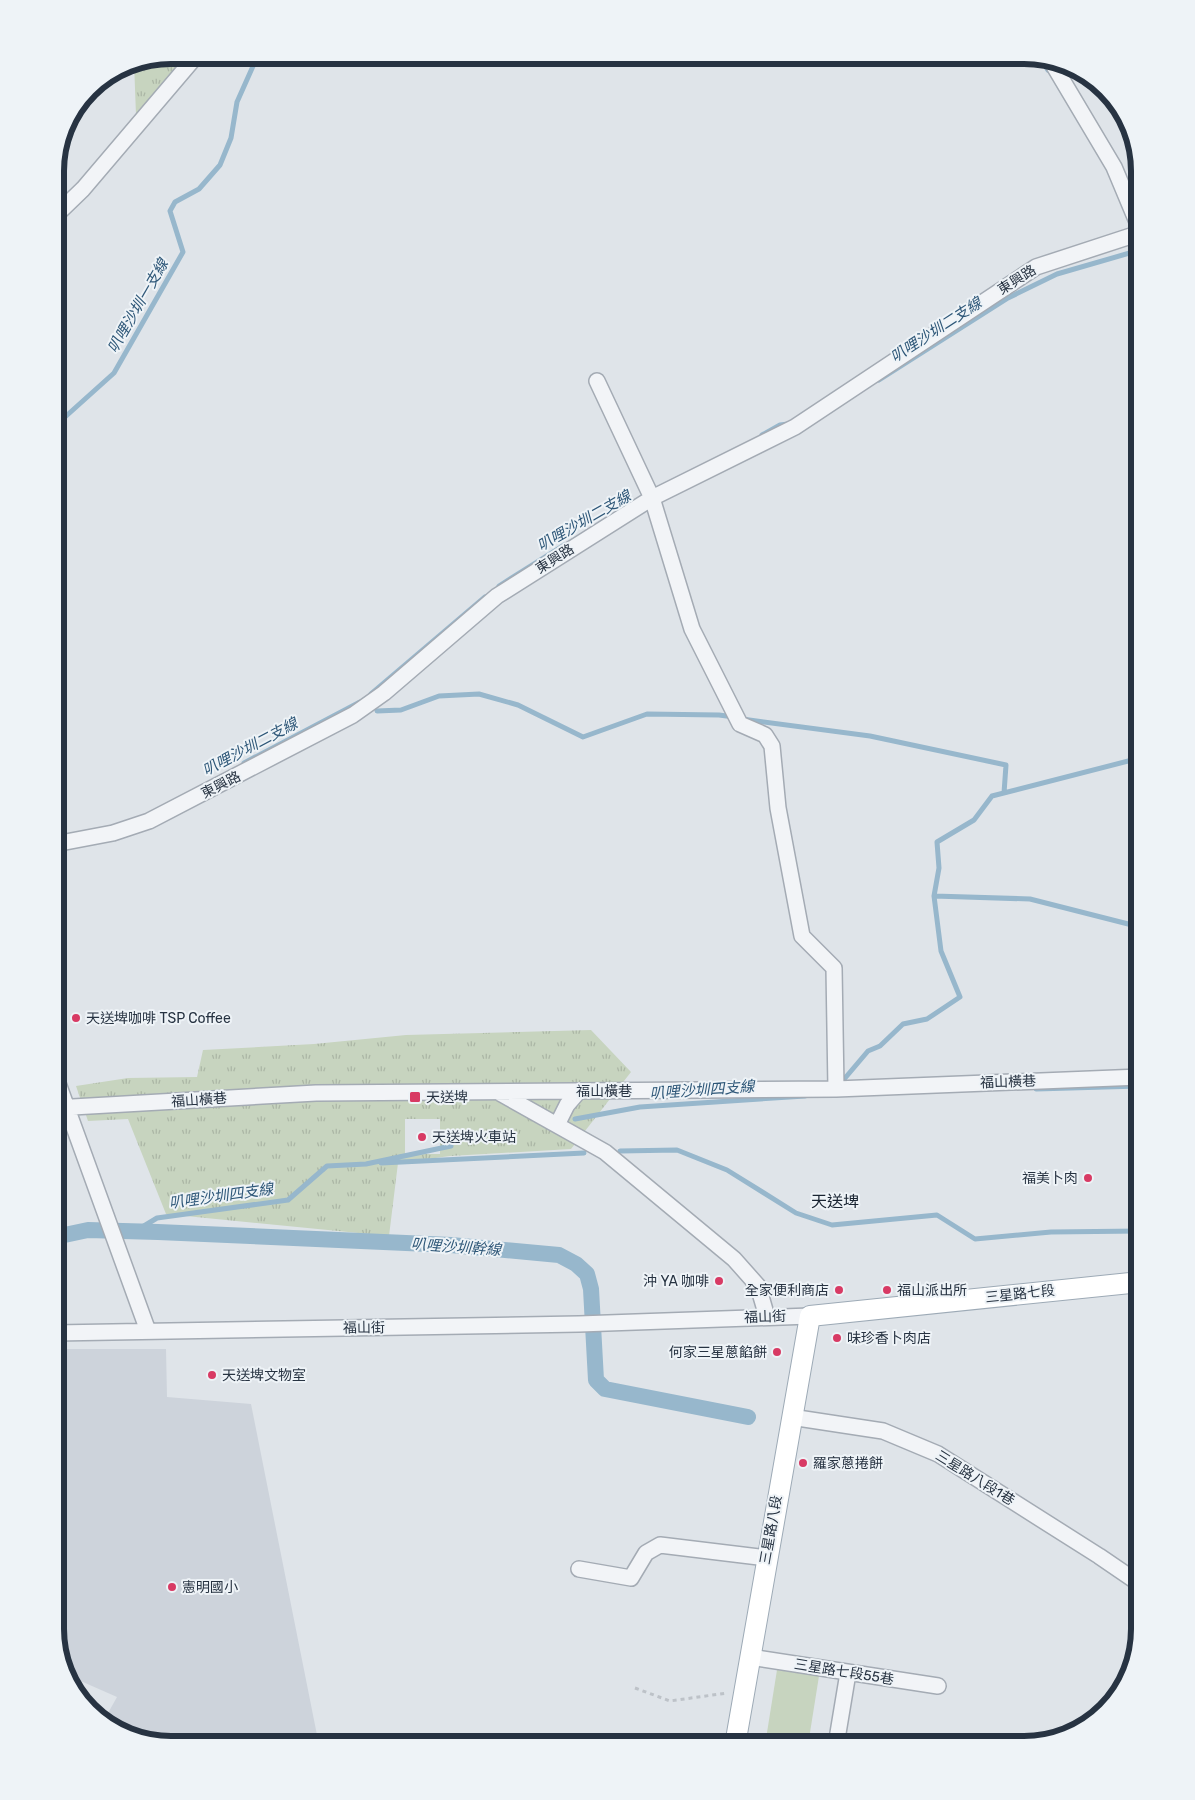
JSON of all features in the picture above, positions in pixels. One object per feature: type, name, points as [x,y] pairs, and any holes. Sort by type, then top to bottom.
[{"type":"main road","name":"三星路七段","points":[[810,1316],[1131,1283]]},
{"type":"main road","name":"三星路八段","points":[[737,1736],[766,1558],[810,1316]]},
{"type":"street","points":[[64,207],[83,189],[189,64]]},
{"type":"street","points":[[1055,68],[1114,167],[1131,207]]},
{"type":"street","name":"東興路","points":[[64,842],[113,833],[149,822],[353,715],[390,688],[497,596],[652,498],[795,426],[1036,267],[1131,236]]},
{"type":"street","points":[[597,381],[652,498],[692,629],[740,724],[765,735],[772,746],[778,808],[802,936],[834,968],[836,1089]]},
{"type":"street","name":"福山橫巷","points":[[64,1108],[316,1092],[836,1089],[1131,1077]]},
{"type":"street","points":[[557,1125],[567,1105],[579,1091]]},
{"type":"street","points":[[497,1092],[606,1152],[734,1259],[758,1286],[767,1317]]},
{"type":"street","points":[[64,1116],[115,1241],[148,1331]]},
{"type":"street","name":"福山街","points":[[64,1333],[600,1324],[810,1316]]},
{"type":"street","name":"三星路八段1巷","points":[[791,1417],[883,1431],[938,1454],[1131,1578]]},
{"type":"street","points":[[579,1569],[631,1578],[646,1553],[660,1545],[766,1558]]},
{"type":"street","name":"三星路七段55巷","points":[[750,1657],[938,1686]]},
{"type":"street","points":[[838,1736],[848,1673]]},
{"type":"path","points":[[635,1688],[670,1701],[745,1692]]},
{"type":"shaded area","name":"憲明國小","points":[[64,1349],[166,1349],[167,1397],[251,1404],[317,1736],[164,1736],[150,1734],[136,1731],[107,1715],[117,1697],[76,1679],[67,1657],[64,1630]]},
{"type":"green space","points":[[196,64],[99,181],[64,218],[64,198],[92,170],[136,115],[134,70],[157,65]]},
{"type":"green space","points":[[591,1030],[631,1072],[571,1149],[450,1156],[398,1163],[389,1236],[166,1214],[128,1119],[88,1121],[76,1086],[128,1078],[197,1077],[203,1050],[314,1044],[406,1035]],"holes":[[[405,1119],[440,1119],[440,1154],[405,1154]]]},
{"type":"green space","points":[[777,1670],[819,1676],[809,1736],[766,1736]]},
{"type":"waterway","name":"叭哩沙圳一支線","points":[[64,418],[114,373],[183,252],[170,211],[175,202],[199,189],[220,165],[231,138],[237,102],[254,64]]},
{"type":"waterway","points":[[1045,66],[1048,70]]},
{"type":"waterway","name":"叭哩沙圳二支線","points":[[879,380],[1008,298],[1057,274],[1131,253]]},
{"type":"waterway","name":"叭哩沙圳二支線","points":[[762,435],[780,425],[788,424]]},
{"type":"waterway","name":"叭哩沙圳二支線","points":[[499,586],[564,545]]},
{"type":"waterway","name":"叭哩沙圳二支線","points":[[371,694],[485,597]]},
{"type":"waterway","points":[[377,711],[401,710],[439,696],[479,694],[518,705],[583,737],[647,714],[734,717]]},
{"type":"waterway","name":"叭哩沙圳二支線","points":[[244,763],[360,702]]},
{"type":"waterway","points":[[742,719],[870,736],[1006,765],[1004,793]]},
{"type":"waterway","points":[[934,896],[939,868],[937,842],[974,820],[992,796],[1131,760]]},
{"type":"waterway","points":[[840,1084],[868,1051],[880,1046],[903,1024],[927,1019],[960,997],[941,951],[934,896],[1030,899],[1131,925]]},
{"type":"waterway","points":[[1036,1089],[1131,1086]]},
{"type":"waterway","name":"叭哩沙圳四支線","points":[[575,1119],[640,1107],[805,1096]]},
{"type":"waterway","name":"叭哩沙圳四支線","points":[[134,1232],[157,1218],[288,1200],[327,1166],[366,1164],[451,1146]]},
{"type":"waterway","points":[[620,1151],[677,1150],[727,1170],[796,1213],[832,1225],[937,1215],[975,1239],[1051,1232],[1131,1231]]},
{"type":"waterway","points":[[381,1163],[584,1153]]},
{"type":"waterway","name":"叭哩沙圳幹線","points":[[64,1235],[88,1230],[158,1232],[451,1245],[559,1255],[576,1264],[587,1274],[591,1289],[596,1380],[605,1389],[748,1417]]},
{"type":"place","name":"天送埤咖啡 TSP Coffee","points":[[76,1018]]},
{"type":"place","name":"天送埤","points":[[415,1097]]},
{"type":"place","name":"天送埤火車站","points":[[422,1137]]},
{"type":"place","name":"福美卜肉","points":[[1088,1178]]},
{"type":"place","name":"沖 YA 咖啡","points":[[719,1281]]},
{"type":"place","name":"全家便利商店","points":[[839,1290]]},
{"type":"place","name":"福山派出所","points":[[887,1290]]},
{"type":"place","name":"味珍香卜肉店","points":[[837,1338]]},
{"type":"place","name":"何家三星蔥餡餅","points":[[777,1352]]},
{"type":"place","name":"天送埤文物室","points":[[212,1375]]},
{"type":"place","name":"羅家蔥捲餅","points":[[803,1463]]},
{"type":"place","name":"憲明國小","points":[[172,1587]]},
{"type":"district","name":"天送埤","points":[[835,1201]]}]
